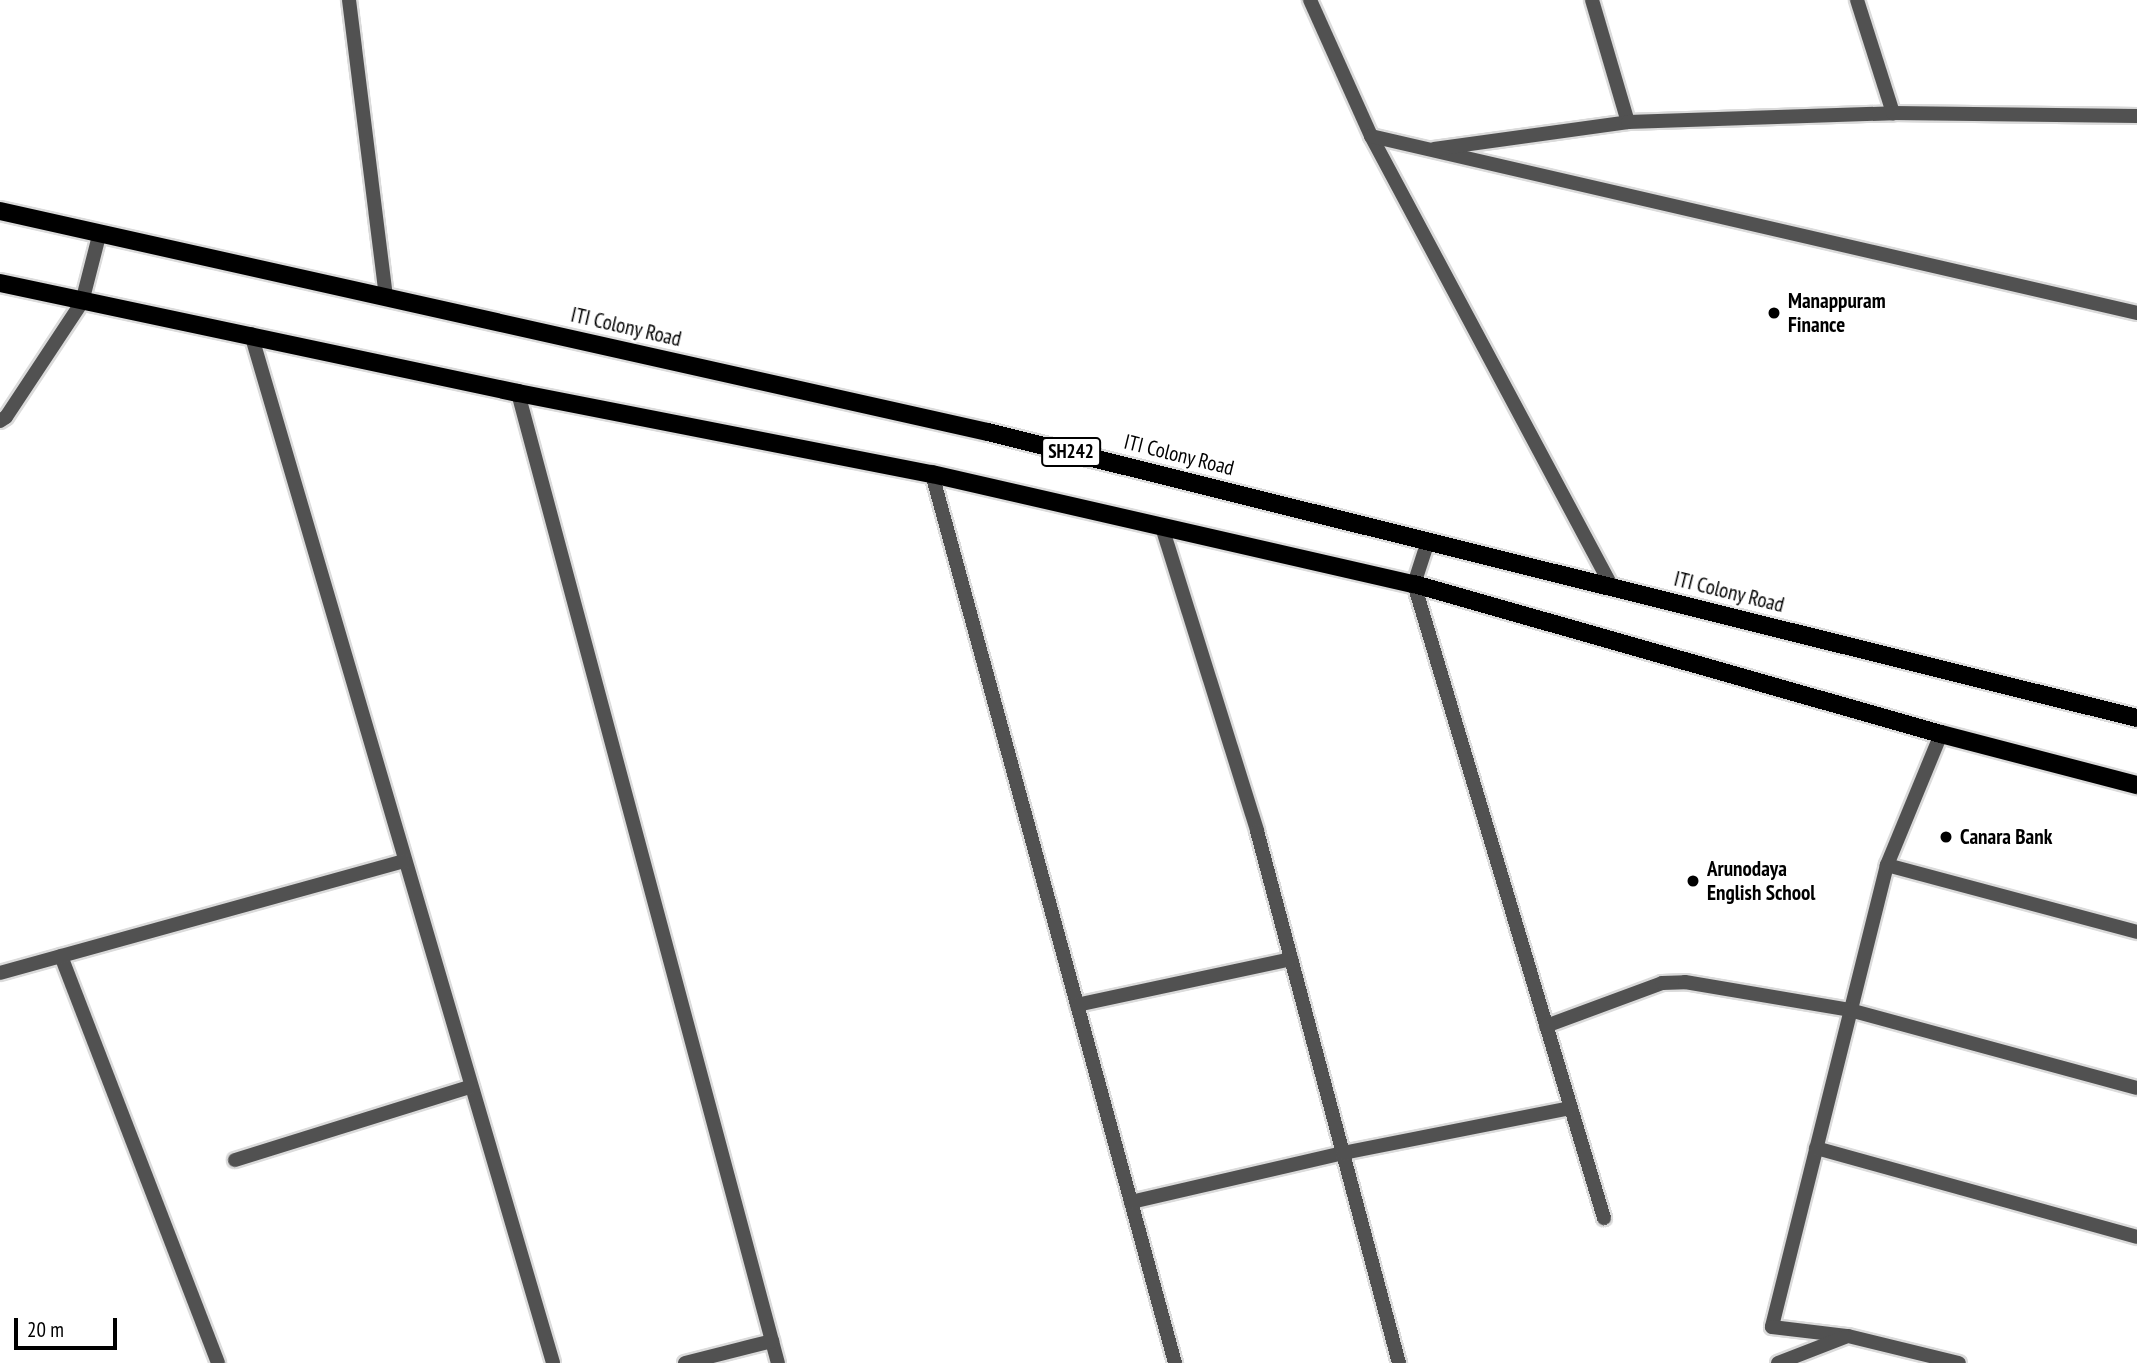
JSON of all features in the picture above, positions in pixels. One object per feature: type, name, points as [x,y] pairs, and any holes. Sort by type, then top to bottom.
[{"type":"main road","name":"ITI Colony Road","points":[[0,211],[988,432],[2137,718]]},
{"type":"main road","name":"SH242","points":[[0,283],[82,302],[251,334],[518,393],[932,474],[1414,584],[1941,734],[2137,785]]},
{"type":"street","points":[[349,0],[386,296]]},
{"type":"street","points":[[1310,0],[1371,136],[1612,587]]},
{"type":"street","points":[[1592,0],[1628,122]]},
{"type":"street","points":[[1857,0],[1893,113]]},
{"type":"street","points":[[1426,150],[1628,122],[1893,113],[2137,116]]},
{"type":"street","points":[[1371,136],[2137,313]]},
{"type":"street","points":[[2,418],[82,302],[100,232]]},
{"type":"street","points":[[251,334],[403,861],[553,1363]]},
{"type":"street","points":[[518,393],[778,1363]]},
{"type":"street","points":[[932,474],[1175,1363]]},
{"type":"street","points":[[1162,527],[1257,831],[1399,1363]]},
{"type":"street","points":[[1428,541],[1414,584],[1604,1218]]},
{"type":"street","points":[[1941,734],[1887,865],[1772,1326],[1848,1336],[1959,1363]]},
{"type":"street","points":[[0,973],[403,861]]},
{"type":"street","points":[[1887,865],[2137,932]]},
{"type":"street","points":[[61,956],[218,1363]]},
{"type":"street","points":[[1077,1005],[1291,959]]},
{"type":"street","points":[[1546,1026],[1662,983],[1685,982],[1850,1010],[2137,1088]]},
{"type":"street","points":[[235,1160],[470,1087]]},
{"type":"street","points":[[1131,1202],[1343,1153],[1571,1108]]},
{"type":"street","points":[[1816,1148],[2137,1237]]},
{"type":"street","points":[[1778,1363],[1848,1336]]},
{"type":"street","points":[[685,1363],[772,1341]]},
{"type":"place","name":"Manappuram Finance","points":[[1774,313]]},
{"type":"place","name":"Canara Bank","points":[[1946,837]]},
{"type":"place","name":"Arunodaya English School","points":[[1693,881]]}]
